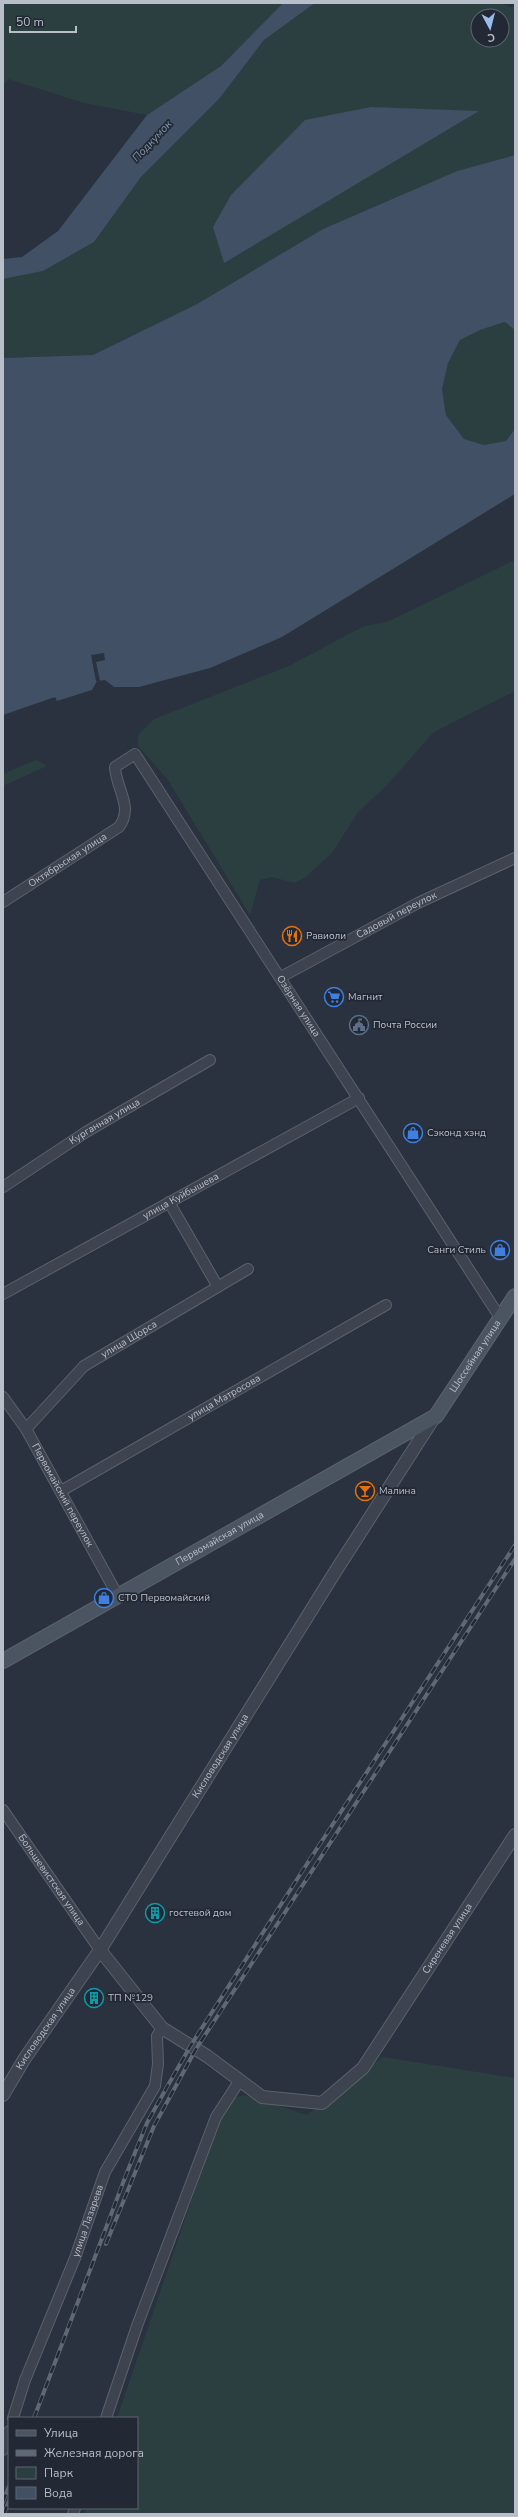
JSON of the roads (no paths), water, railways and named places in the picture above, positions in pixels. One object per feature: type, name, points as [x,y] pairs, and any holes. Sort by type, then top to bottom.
[{"type":"main road","name":"Шоссейная улица","points":[[436,1416],[515,1296]]},
{"type":"main road","name":"Первомайская улица","points":[[3,1661],[436,1416]]},
{"type":"street","name":"Озёрная улица","points":[[126,812],[115,767],[135,754],[501,1318]]},
{"type":"street","name":"Октябрьская улица","points":[[3,902],[110,835],[124,820],[126,812]]},
{"type":"street","name":"Садовый переулок","points":[[281,977],[418,903],[515,858]]},
{"type":"street","name":"Курганная улица","points":[[3,1187],[86,1132],[210,1060]]},
{"type":"street","name":"улица Куйбышева","points":[[3,1294],[359,1098]]},
{"type":"street","points":[[169,1202],[218,1287]]},
{"type":"street","name":"улица Щорса","points":[[26,1429],[84,1366],[248,1269]]},
{"type":"street","name":"улица Матросова","points":[[61,1490],[386,1305]]},
{"type":"street","name":"Первомайский переулок","points":[[3,1397],[26,1429],[61,1490],[118,1596]]},
{"type":"street","name":"Кисловодская улица","points":[[3,2095],[25,2058],[100,1950],[335,1572],[436,1416]]},
{"type":"street","name":"Большевистская улица","points":[[3,1810],[100,1950]]},
{"type":"street","name":"Сиреневая улица","points":[[100,1950],[162,2028],[240,2080],[262,2097],[322,2103],[363,2068],[515,1835]]},
{"type":"street","name":"улица Лазарева","points":[[13,2417],[26,2380],[75,2258],[105,2172],[156,2086],[158,2064],[157,2036],[162,2028]]},
{"type":"street","points":[[106,2417],[137,2326],[216,2116],[240,2080]]},
{"type":"street","points":[[3,2450],[8,2434]]},
{"type":"water","name":"Подкумок","points":[[283,3],[315,3],[264,40],[219,99],[141,177],[94,242],[43,271],[3,279],[3,259],[22,257],[58,231],[147,115],[221,66]]},
{"type":"water","points":[[371,107],[479,111],[224,263],[213,227],[231,195],[305,120]]},
{"type":"water","points":[[515,155],[515,330],[505,322],[480,330],[460,340],[448,363],[442,389],[446,415],[464,439],[484,445],[506,441],[515,429],[515,494],[282,637],[210,668],[139,687],[114,687],[105,680],[97,681],[92,690],[57,701],[55,697],[3,715],[3,358],[93,355],[197,304],[323,229],[457,171]]},
{"type":"railway","points":[[34,2417],[147,2123],[191,2045],[515,1545]]},
{"type":"railway","points":[[106,2244],[154,2126],[196,2049],[515,1559]]},
{"type":"railway","points":[[3,2502],[8,2489]]},
{"type":"railway","points":[[4,2514],[8,2504]]},
{"type":"place","name":"Равиоли","points":[[292,936]]},
{"type":"place","name":"Магнит","points":[[334,997]]},
{"type":"place","name":"Почта России","points":[[359,1025]]},
{"type":"place","name":"Сэконд хэнд","points":[[413,1133]]},
{"type":"place","name":"Санги Стиль","points":[[500,1250]]},
{"type":"place","name":"Малина","points":[[365,1491]]},
{"type":"place","name":"СТО Первомайский","points":[[104,1598]]},
{"type":"place","name":"гостевой дом","points":[[155,1913]]},
{"type":"place","name":"ТП №129","points":[[94,1998]]}]
